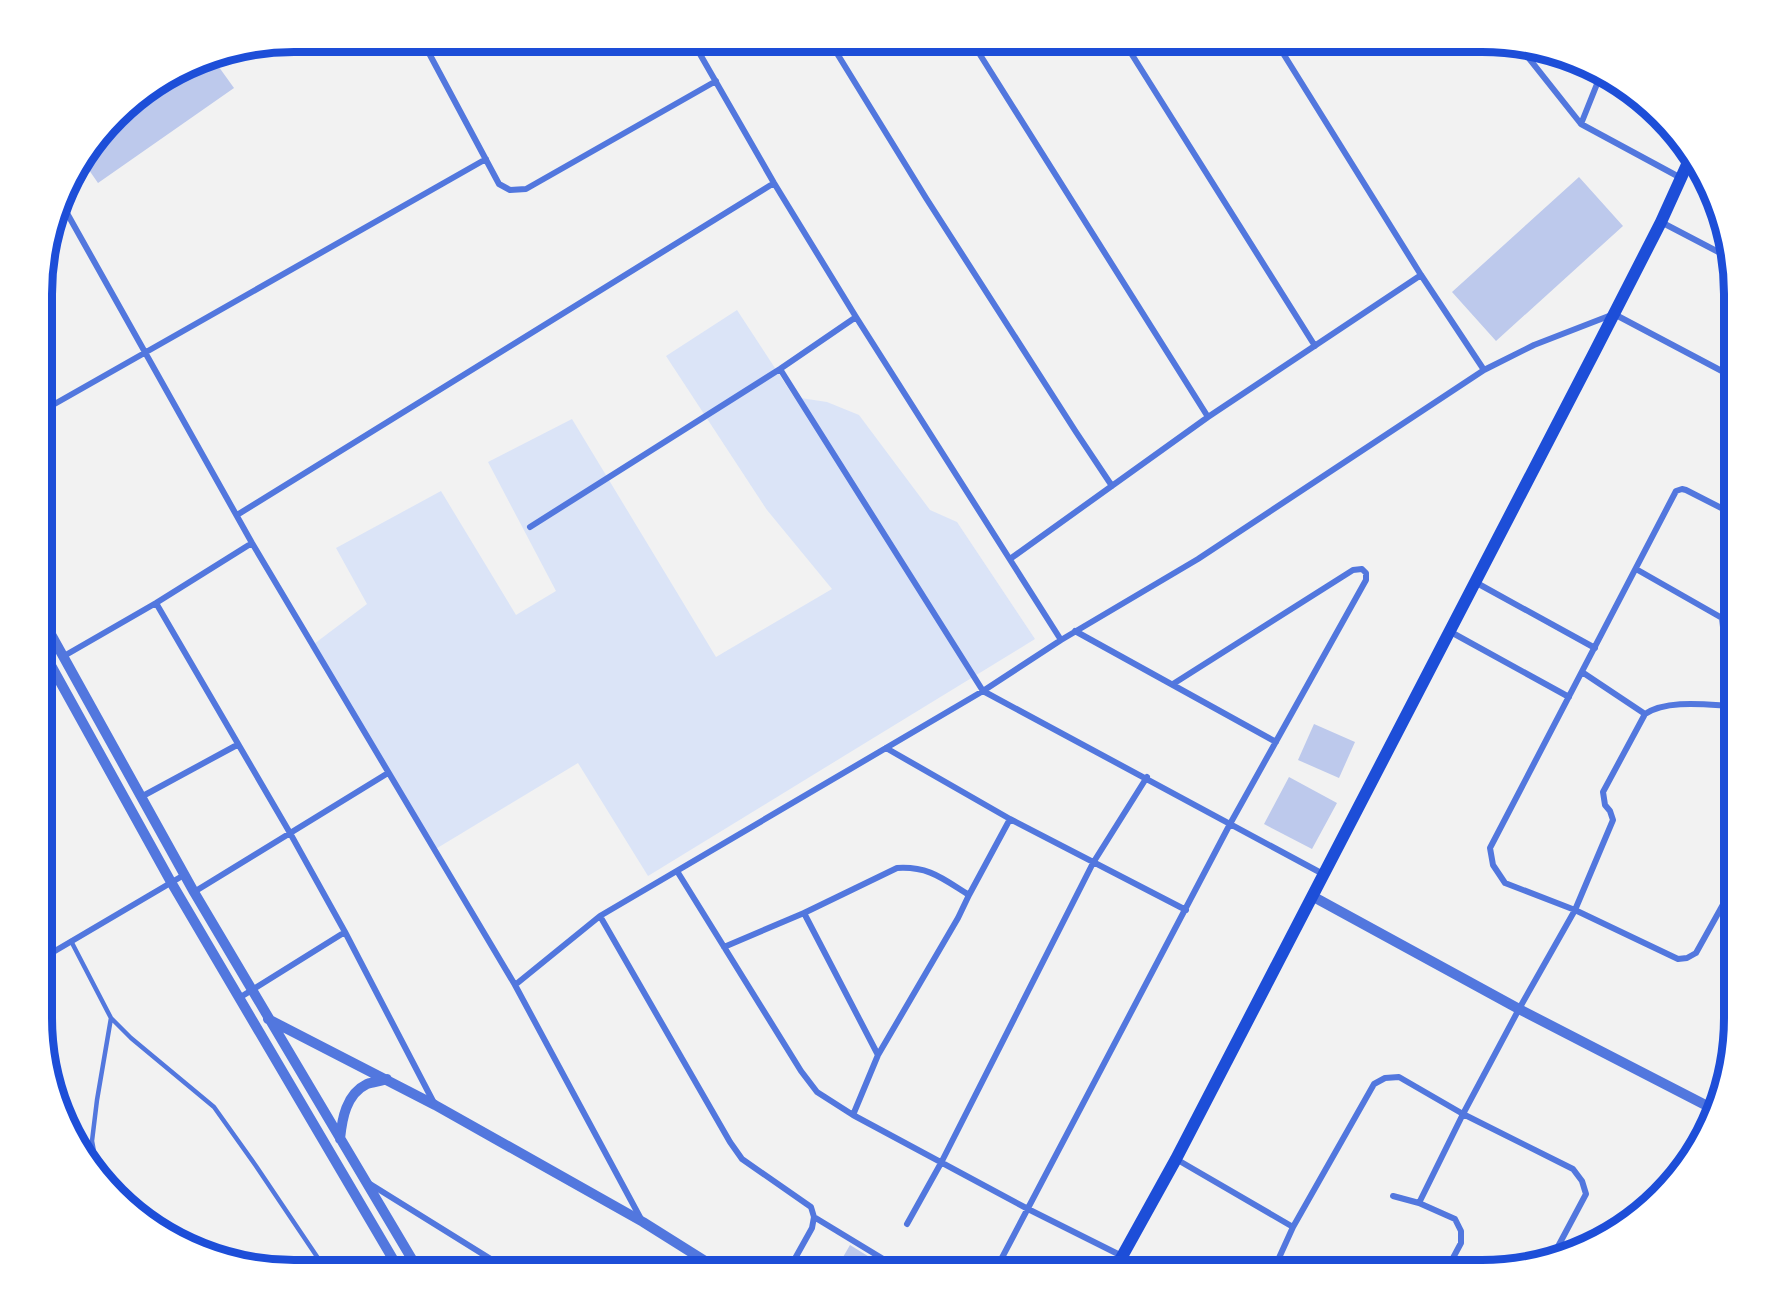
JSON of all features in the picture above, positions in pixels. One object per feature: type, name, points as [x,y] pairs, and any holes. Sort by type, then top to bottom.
[{"type":"main road","points":[[1120,1260],[1176,1159],[1614,314],[1661,222],[1687,165]]},
{"type":"street","points":[[428,52],[499,184],[510,190],[526,189],[716,81]]},
{"type":"street","points":[[699,52],[774,183],[856,317],[1061,640]]},
{"type":"street","points":[[836,52],[926,198],[1112,486]]},
{"type":"street","points":[[978,52],[1208,417]]},
{"type":"street","points":[[1130,52],[1315,346]]},
{"type":"street","points":[[1282,52],[1421,275],[1484,370]]},
{"type":"street","points":[[1528,57],[1581,124],[1681,178]]},
{"type":"street","points":[[1581,124],[1597,81]]},
{"type":"street","points":[[52,405],[486,159]]},
{"type":"street","points":[[237,515],[774,183]]},
{"type":"street","points":[[67,212],[252,543],[515,985],[643,1222]]},
{"type":"street","points":[[1661,222],[1721,253]]},
{"type":"street","points":[[1010,559],[1208,417],[1421,275]]},
{"type":"street","points":[[515,985],[600,916],[983,691],[1075,631],[1198,559],[1484,370],[1534,345],[1614,314],[1724,372]]},
{"type":"street","points":[[530,527],[780,369],[856,317]]},
{"type":"street","points":[[780,369],[983,691],[1324,874]]},
{"type":"street","points":[[1724,509],[1686,490],[1676,491],[1490,848],[1493,865],[1505,883],[1575,910],[1678,960],[1696,953],[1724,903]]},
{"type":"street","points":[[64,656],[156,603],[252,543]]},
{"type":"street","points":[[1636,568],[1722,618]]},
{"type":"street","points":[[1001,1260],[1230,824],[1366,580],[1366,573],[1362,569],[1353,570],[1173,684]]},
{"type":"street","points":[[1474,582],[1594,648]]},
{"type":"street","points":[[156,603],[290,833],[345,932],[435,1105]]},
{"type":"street","points":[[1724,614],[1722,618],[1724,636]]},
{"type":"street","points":[[1075,631],[1276,742]]},
{"type":"street","points":[[1449,631],[1569,697]]},
{"type":"street","points":[[52,634],[184,875],[413,1260]]},
{"type":"street","points":[[52,667],[246,1012],[394,1260]]},
{"type":"street","points":[[1582,672],[1645,714]]},
{"type":"street","points":[[1419,1203],[1463,1114],[1575,910],[1613,820],[1605,805],[1603,792],[1645,714],[1654,708],[1670,705],[1724,706]]},
{"type":"street","points":[[141,797],[237,745]]},
{"type":"street","points":[[886,748],[1010,819],[1186,910]]},
{"type":"street","points":[[194,892],[387,773]]},
{"type":"street","points":[[907,1224],[941,1163],[1093,863],[1147,777]]},
{"type":"street","points":[[853,1115],[878,1055],[958,918],[1010,819]]},
{"type":"street","points":[[724,947],[804,913],[897,868],[913,867],[926,870],[969,895]]},
{"type":"street","points":[[677,871],[801,1071],[818,1092],[853,1115],[941,1163],[1122,1256]]},
{"type":"street","points":[[52,953],[184,875]]},
{"type":"street","points":[[1312,896],[1519,1009],[1708,1106]]},
{"type":"street","points":[[804,913],[878,1055]]},
{"type":"street","points":[[600,916],[742,1159],[811,1207],[814,1217],[812,1228],[795,1260]]},
{"type":"street","points":[[238,998],[345,932]]},
{"type":"street","points":[[246,1012],[269,1020],[435,1105],[643,1222],[703,1260]]},
{"type":"street","points":[[1278,1260],[1293,1227],[1374,1084],[1385,1078],[1399,1077],[1463,1114],[1574,1169],[1582,1181],[1586,1194],[1557,1249]]},
{"type":"street","points":[[340,1139],[343,1116],[351,1097],[366,1085],[387,1079]]},
{"type":"street","points":[[1176,1159],[1293,1227]]},
{"type":"street","points":[[365,1181],[492,1260]]},
{"type":"street","points":[[1393,1196],[1419,1203],[1455,1219],[1461,1231],[1461,1243],[1452,1260]]},
{"type":"street","points":[[814,1217],[885,1260]]},
{"type":"lane","points":[[71,941],[111,1018],[131,1038],[214,1107],[319,1260]]},
{"type":"lane","points":[[95,1155],[92,1141],[111,1018]]},
{"type":"shaded area","points":[[737,310],[794,397],[827,402],[859,415],[930,510],[957,522],[1035,639],[648,876],[578,763],[434,850],[310,647],[367,604],[336,548],[441,491],[516,615],[556,591],[488,462],[572,419],[716,657],[832,589],[767,510],[666,356]]},
{"type":"building","points":[[217,65],[234,88],[98,183],[88,168],[102,147],[123,123],[160,93],[187,77]]},
{"type":"building","points":[[1579,177],[1623,226],[1496,341],[1452,292]]},
{"type":"building","points":[[1314,724],[1355,742],[1339,778],[1298,760]]},
{"type":"building","points":[[1289,777],[1337,803],[1312,849],[1264,824]]},
{"type":"building","points":[[850,1245],[874,1260],[841,1260]]}]
